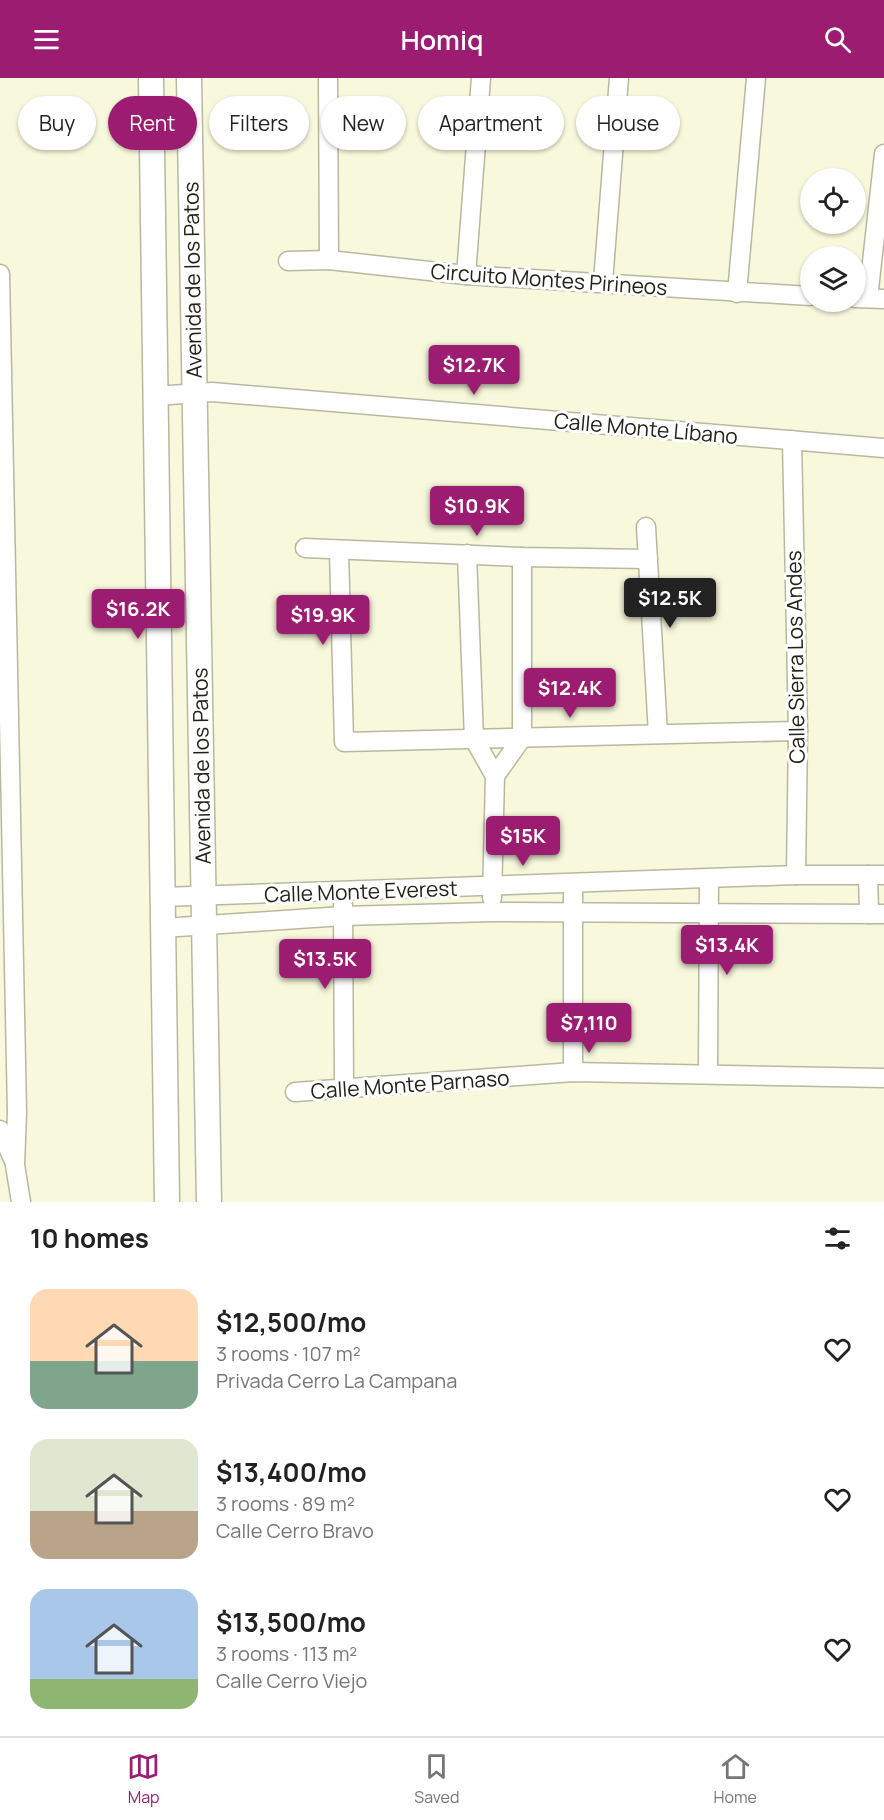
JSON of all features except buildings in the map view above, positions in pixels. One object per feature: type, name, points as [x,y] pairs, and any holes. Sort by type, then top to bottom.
[{"type":"street","name":"Avenida de los Patos","points":[[151,78],[167,1202]]},
{"type":"street","name":"Avenida de los Patos","points":[[189,78],[209,1202]]},
{"type":"street","points":[[328,78],[329,260]]},
{"type":"street","points":[[466,275],[481,78]]},
{"type":"street","points":[[603,282],[619,78]]},
{"type":"street","points":[[737,293],[756,78]]},
{"type":"street","points":[[869,298],[884,154]]},
{"type":"street","name":"Circuito Montes Pirineos","points":[[288,261],[329,260],[466,275],[800,296]]},
{"type":"street","points":[[0,274],[9,1115],[21,1202]]},
{"type":"street","name":"Calle Monte Líbano","points":[[156,396],[224,393],[884,448]]},
{"type":"street","name":"Calle Sierra Los Andes","points":[[792,440],[798,731],[796,875]]},
{"type":"street","points":[[646,527],[658,735]]},
{"type":"street","points":[[305,548],[522,557],[648,559]]},
{"type":"street","points":[[339,550],[344,742],[798,731]]},
{"type":"street","points":[[467,554],[474,739],[495,776],[492,912]]},
{"type":"street","points":[[495,776],[522,738],[522,557]]},
{"type":"street","name":"Calle Monte Everest","points":[[162,897],[796,875],[876,875]]},
{"type":"street","points":[[876,875],[876,914]]},
{"type":"street","points":[[708,1073],[709,879]]},
{"type":"street","points":[[573,884],[573,1072]]},
{"type":"street","points":[[342,892],[344,1087]]},
{"type":"street","name":"Calle Monte Everest","points":[[163,928],[344,916],[492,912],[876,914]]},
{"type":"street","name":"Calle Monte Parnaso","points":[[295,1092],[573,1072],[884,1078]]},
{"type":"street","points":[[0,1130],[15,1165]]}]
